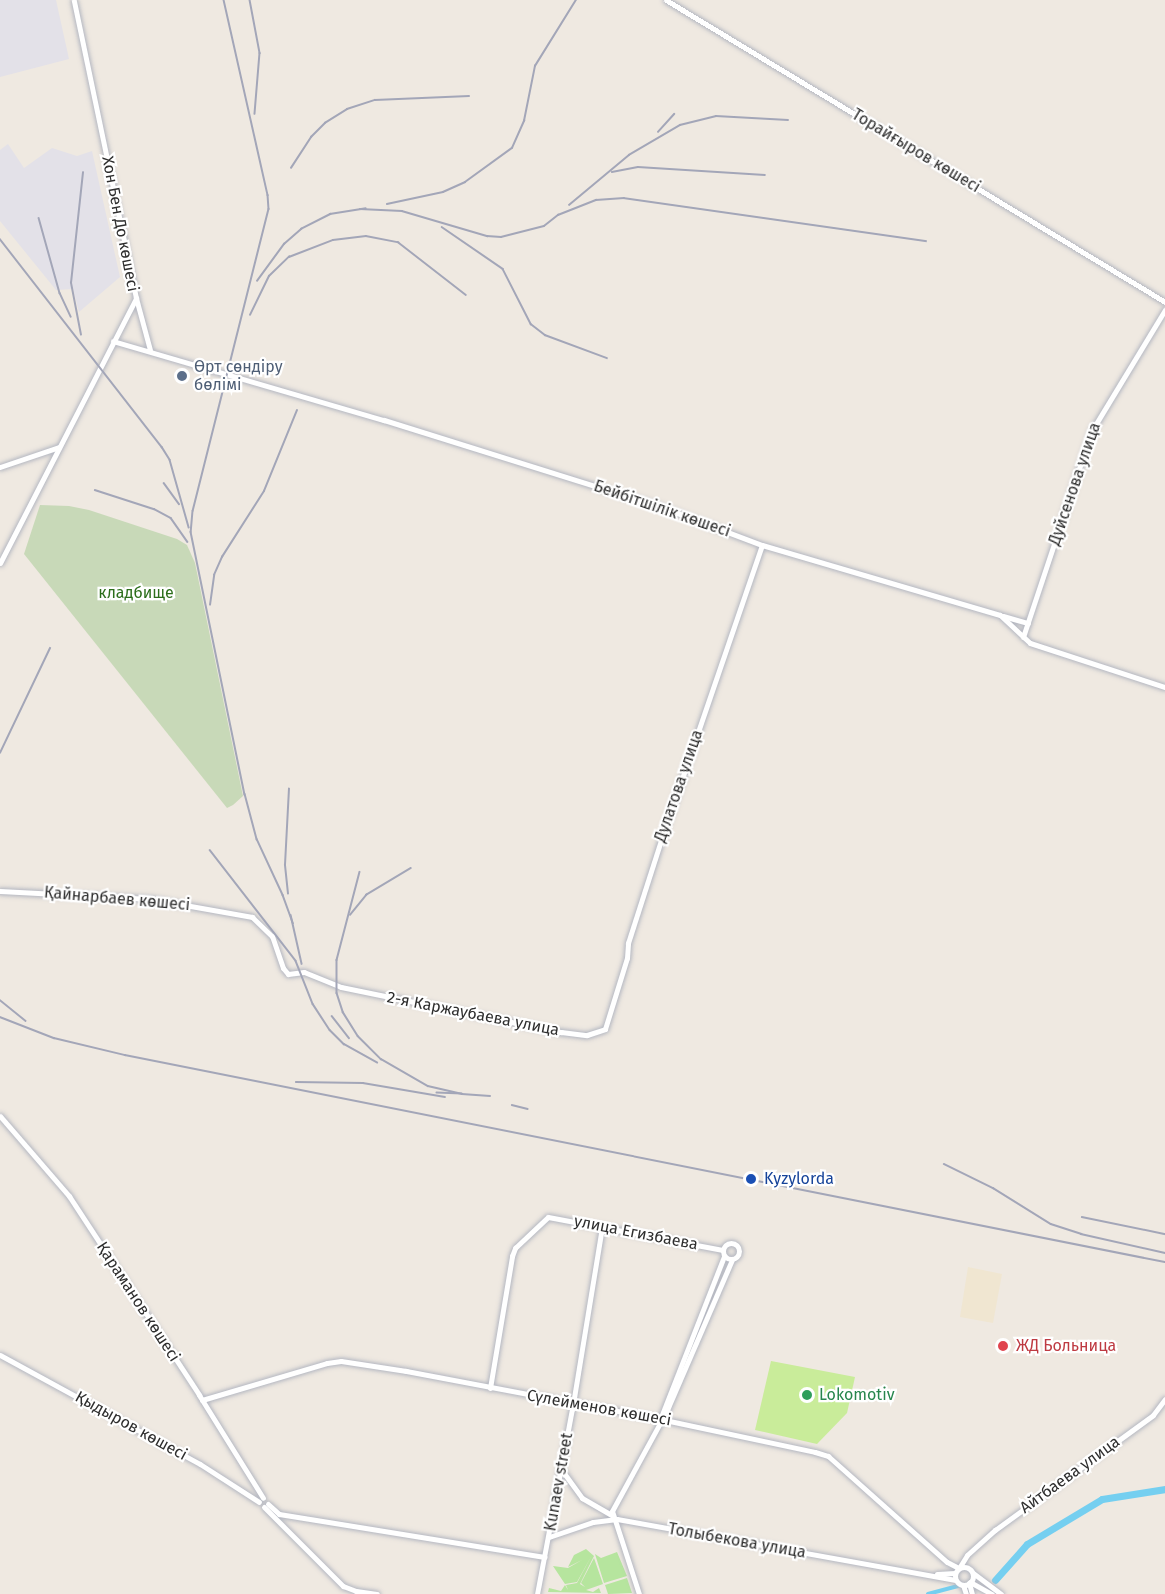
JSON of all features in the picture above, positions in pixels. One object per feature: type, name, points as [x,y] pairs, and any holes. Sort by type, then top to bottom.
[{"type":"street","name":"Хон Бен До көшесі","points":[[0,562],[136,298],[74,0]]},
{"type":"street","name":"Торайғыров көшесі","points":[[666,0],[1165,302]]},
{"type":"street","points":[[136,298],[150,350]]},
{"type":"street","name":"Дуйсенова улица","points":[[1023,637],[1091,432],[1165,310]]},
{"type":"street","name":"Бейбітшілік көшесі","points":[[113,341],[150,350],[656,505],[762,545],[1000,615],[1030,643],[1165,687]]},
{"type":"street","points":[[0,468],[59,447]]},
{"type":"street","name":"Дулатова улица","points":[[605,1029],[627,958],[628,943],[663,834],[762,545]]},
{"type":"street","points":[[1000,615],[1028,623]]},
{"type":"street","name":"Қайнарбаев көшесі","points":[[0,891],[169,901],[252,917],[272,936],[283,969],[288,974],[304,972],[341,987]]},
{"type":"street","name":"2-я Каржаубаева улица","points":[[341,987],[561,1032],[587,1035],[605,1029]]},
{"type":"street","name":"Қараманов көшесі","points":[[0,1116],[69,1196],[202,1400],[274,1519],[343,1586],[377,1594]]},
{"type":"street","name":"улица Егизбаева","points":[[490,1388],[515,1248],[548,1217],[724,1253]]},
{"type":"street","name":"Kunaev street","points":[[537,1594],[573,1404],[602,1227]]},
{"type":"street","points":[[639,1594],[612,1517],[615,1503],[667,1410],[702,1319],[724,1253],[729,1243],[738,1246],[739,1255],[732,1260],[702,1319]]},
{"type":"street","points":[[724,1253],[732,1260]]},
{"type":"street","name":"Қыдыров көшесі","points":[[0,1355],[200,1464],[279,1514]]},
{"type":"street","name":"Сүлейменов көшесі","points":[[202,1400],[327,1363],[341,1361],[660,1419],[814,1452],[828,1456],[947,1562],[967,1583],[992,1594]]},
{"type":"street","name":"Айтбаева улица","points":[[957,1574],[973,1549],[1033,1500],[1153,1415],[1165,1399]]},
{"type":"street","points":[[561,1468],[582,1498],[612,1517]]},
{"type":"street","points":[[274,1519],[279,1514],[545,1557]]},
{"type":"street","name":"Толыбекова улица","points":[[549,1537],[612,1517],[926,1575],[957,1574],[964,1566],[972,1572]]},
{"type":"street","points":[[973,1549],[969,1560],[972,1572],[1000,1594]]},
{"type":"street","points":[[966,1594],[967,1583],[972,1572]]},
{"type":"street","points":[[967,1583],[974,1594],[981,1591],[992,1594]]},
{"type":"shaded area","points":[[0,0],[56,0],[69,59],[0,77]]},
{"type":"shaded area","points":[[8,144],[24,168],[52,148],[77,156],[92,151],[120,277],[79,312],[73,289],[56,290],[0,221],[0,150]]},
{"type":"shaded area","points":[[968,1267],[1002,1274],[993,1323],[960,1317]]},
{"type":"green space","name":"кладбище","points":[[40,505],[69,506],[89,510],[177,539],[187,545],[195,563],[243,796],[233,805],[227,808],[24,554]]},
{"type":"green space","name":"Lokomotiv","points":[[771,1361],[855,1377],[847,1413],[817,1444],[755,1430]]},
{"type":"green space","points":[[586,1549],[594,1556],[580,1584],[585,1587],[581,1583],[594,1558],[603,1584],[586,1590],[593,1592],[599,1588],[601,1593],[548,1592],[549,1588],[561,1591],[565,1585],[568,1590],[566,1585],[577,1583],[592,1555],[577,1582],[565,1584],[553,1566],[568,1568],[582,1560],[568,1567],[574,1555]]},
{"type":"green space","points":[[617,1552],[627,1576],[604,1583],[595,1554],[601,1558]]},
{"type":"green space","points":[[627,1578],[632,1593],[608,1594],[605,1585]]},
{"type":"waterway","points":[[995,1580],[1027,1544],[1102,1499],[1165,1489]]},
{"type":"waterway","points":[[928,1594],[958,1586]]},
{"type":"railway","points":[[224,0],[268,195],[269,209],[193,511],[191,532],[245,794],[257,839],[283,895],[293,923]]},
{"type":"railway","points":[[250,0],[260,53],[255,114]]},
{"type":"railway","points":[[387,204],[443,192],[465,182],[512,148],[524,121],[535,66],[576,0]]},
{"type":"railway","points":[[291,168],[311,137],[325,123],[347,109],[375,100],[469,96]]},
{"type":"railway","points":[[658,132],[674,114]]},
{"type":"railway","points":[[569,205],[629,155],[680,125],[716,116],[788,120]]},
{"type":"railway","points":[[612,172],[638,167],[765,175]]},
{"type":"railway","points":[[81,335],[71,283],[83,173]]},
{"type":"railway","points":[[360,209],[402,211],[487,236],[501,237],[544,226],[558,215],[596,200],[624,198],[926,241]]},
{"type":"railway","points":[[257,281],[284,244],[301,229],[330,214],[366,208]]},
{"type":"railway","points":[[39,218],[60,293],[71,317]]},
{"type":"railway","points":[[442,227],[503,269],[531,324],[545,335],[607,358]]},
{"type":"railway","points":[[250,315],[269,276],[289,257],[333,240],[366,236],[398,242],[466,295]]},
{"type":"railway","points":[[0,239],[162,447],[170,460],[189,527]]},
{"type":"railway","points":[[210,605],[214,575],[222,557],[264,491],[297,410]]},
{"type":"railway","points":[[164,483],[179,504]]},
{"type":"railway","points":[[95,490],[154,509],[171,518],[188,542]]},
{"type":"railway","points":[[0,753],[50,648]]},
{"type":"railway","points":[[288,894],[285,865],[289,789]]},
{"type":"railway","points":[[210,850],[296,961],[313,1004],[330,1030],[344,1044],[377,1062]]},
{"type":"railway","points":[[350,915],[366,895],[411,868]]},
{"type":"railway","points":[[360,872],[337,960],[337,993],[343,1012],[358,1036],[381,1059],[428,1086],[462,1094],[437,1093]]},
{"type":"railway","points":[[291,915],[302,964]]},
{"type":"railway","points":[[0,1000],[26,1021]]},
{"type":"railway","points":[[332,1016],[349,1038]]},
{"type":"railway","points":[[0,1017],[54,1038],[125,1055],[1165,1262]]},
{"type":"railway","points":[[296,1082],[363,1083],[445,1097]]},
{"type":"railway","points":[[462,1094],[490,1096]]},
{"type":"railway","points":[[512,1105],[528,1109]]},
{"type":"railway","points":[[944,1164],[993,1188],[1051,1224],[1081,1234],[1165,1253]]},
{"type":"railway","points":[[1082,1217],[1165,1234]]},
{"type":"place","name":"Өрт сөндіру бөлімі","points":[[182,376]]},
{"type":"place","name":"Kyzylorda","points":[[751,1179]]},
{"type":"place","name":"ЖД Больница","points":[[1003,1346]]},
{"type":"place","name":"Lokomotiv","points":[[807,1395]]}]
